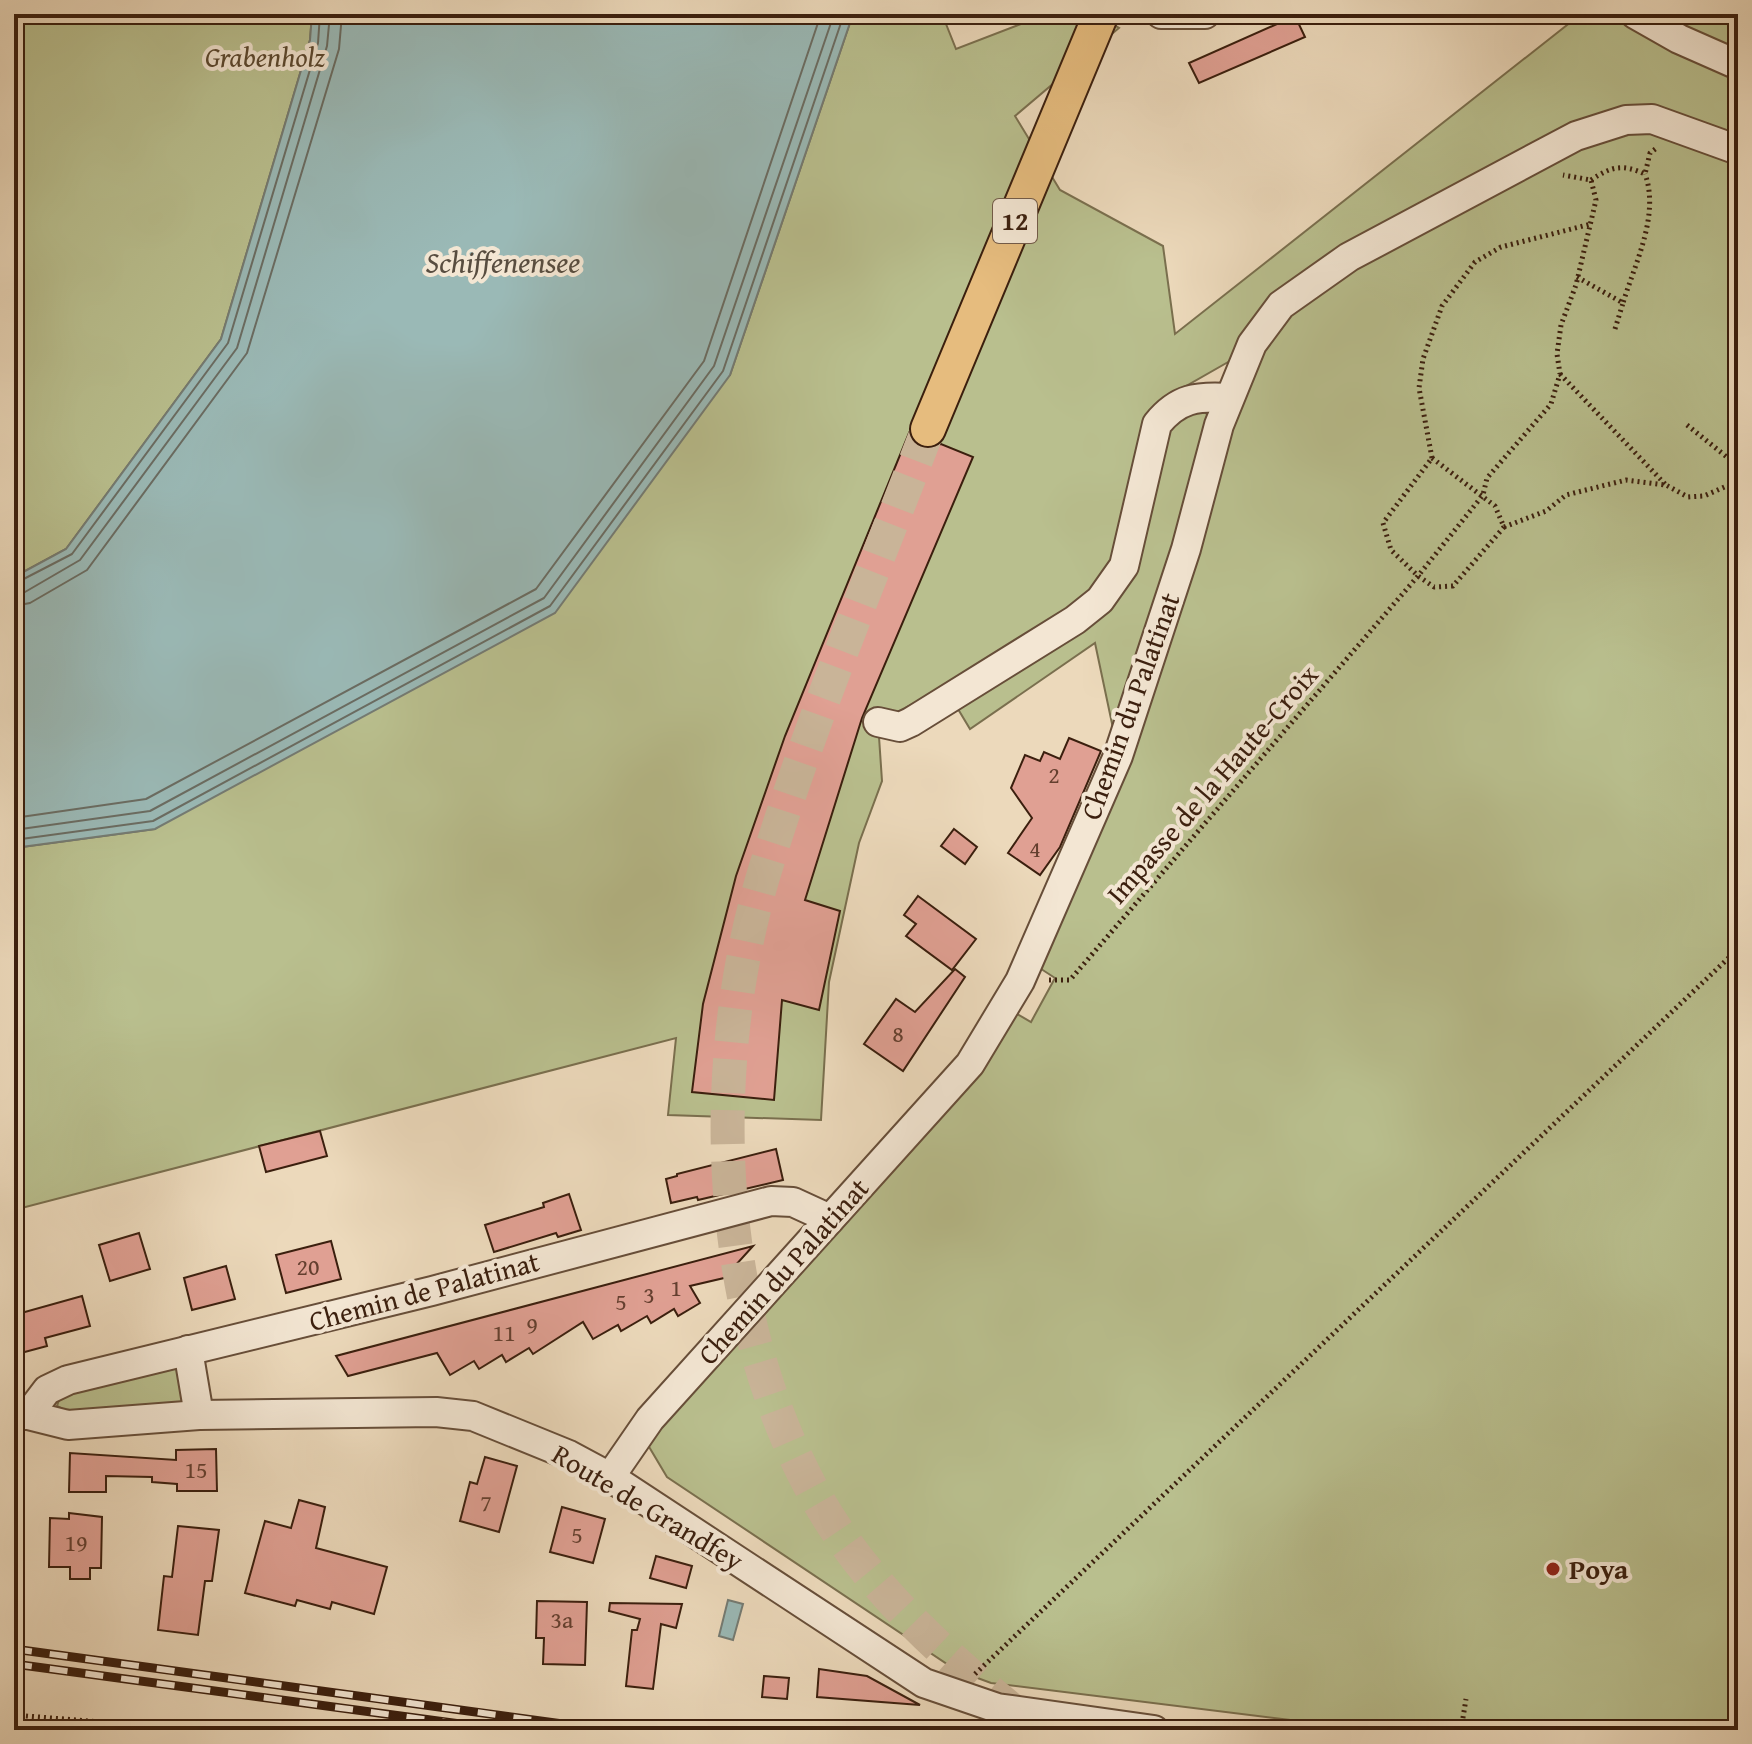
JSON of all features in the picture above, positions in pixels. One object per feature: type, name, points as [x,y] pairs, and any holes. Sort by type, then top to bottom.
[{"type":"main road","name":"12","points":[[928,429],[1101,14]]},
{"type":"street","points":[[1161,14],[1205,14]]},
{"type":"street","points":[[1635,14],[1679,39],[1738,65]]},
{"type":"street","name":"Chemin du Palatinat","points":[[610,1477],[650,1419],[970,1064],[1020,981],[1118,756],[1186,549],[1229,398],[1252,344],[1281,305],[1349,257],[1576,136],[1626,120],[1652,119],[1738,150]]},
{"type":"street","points":[[878,722],[900,727],[911,722],[1075,620],[1100,600],[1124,566],[1157,424],[1171,407],[1196,396],[1229,398]]},
{"type":"street","name":"Chemin de Palatinat","points":[[21,1415],[47,1390],[68,1380],[432,1291],[771,1201],[793,1202],[830,1219]]},
{"type":"street","points":[[188,1350],[199,1415]]},
{"type":"street","name":"Route de Grandfey","points":[[21,1415],[68,1425],[199,1415],[436,1412],[473,1416],[569,1455],[610,1477],[924,1683],[997,1708],[1154,1730]]},
{"type":"path","points":[[1615,329],[1649,217],[1652,193],[1645,174],[1650,153],[1662,143],[1666,124]]},
{"type":"path","points":[[1521,166],[1536,178],[1570,174],[1591,180]]},
{"type":"path","points":[[1591,180],[1610,167],[1626,166],[1645,174]]},
{"type":"path","points":[[1591,180],[1596,200],[1577,277],[1561,325],[1557,354],[1560,374],[1666,485],[1688,497],[1704,496],[1738,481]]},
{"type":"path","points":[[1504,527],[1499,513],[1483,495],[1432,458],[1419,388],[1423,359],[1442,306],[1475,262],[1501,247],[1591,224]]},
{"type":"path","points":[[1577,277],[1623,303]]},
{"type":"path","name":"Impasse de la Haute-Croix","points":[[1020,981],[1070,980],[1418,576],[1483,495],[1487,478],[1551,404],[1560,374]]},
{"type":"path","points":[[1687,425],[1738,466]]},
{"type":"path","points":[[1432,458],[1383,523],[1391,550],[1434,587],[1453,586],[1504,527],[1546,511],[1566,495],[1626,480],[1666,485]]},
{"type":"path","points":[[956,1696],[1738,949]]},
{"type":"path","points":[[1461,1730],[1466,1699]]},
{"type":"path","points":[[14,1715],[200,1730]]},
{"type":"green space","name":"Grabenholz","points":[[14,14],[312,14],[310,40],[221,339],[66,549],[14,577]]},
{"type":"green space","points":[[853,14],[942,14],[956,49],[1047,14],[1096,14],[1119,28],[1015,116],[1060,190],[1163,246],[1175,334],[1581,14],[1738,14],[1738,1730],[1372,1730],[991,1683],[956,1670],[667,1477],[645,1440],[1012,1011],[1031,1022],[1055,978],[1035,965],[1132,750],[1230,361],[1167,397],[1116,554],[1095,588],[1068,612],[972,673],[878,722],[882,781],[859,843],[829,982],[821,1120],[668,1115],[676,1038],[14,1210],[14,848],[155,829],[730,375]]},
{"type":"green space","points":[[1187,410],[1204,410],[1211,421],[1114,733],[1095,643],[970,729],[955,704],[1105,604],[1167,429]]},
{"type":"green space","points":[[177,1363],[186,1407],[68,1412],[57,1406],[61,1394]]},
{"type":"green space","points":[[14,1721],[121,1730],[14,1730]]},
{"type":"water","name":"Schiffenensee","points":[[312,14],[853,14],[730,375],[555,613],[155,829],[14,848],[14,577],[66,549],[221,339],[310,40]]},
{"type":"water","points":[[728,1600],[743,1604],[733,1640],[719,1636]]},
{"type":"building","points":[[1295,16],[1305,37],[1199,83],[1189,63]]},
{"type":"building","points":[[909,433],[921,448],[941,444],[973,457],[862,718],[805,900],[840,911],[819,1010],[782,1000],[774,1100],[692,1092],[703,1004],[736,876],[785,736]]},
{"type":"building","points":[[1069,738],[1101,751],[1060,847],[1040,875],[1008,853],[1032,818],[1011,788],[1025,755],[1040,761],[1044,752],[1060,759]]},
{"type":"building","points":[[954,829],[977,847],[965,864],[941,846]]},
{"type":"building","points":[[918,896],[976,939],[952,970],[906,936],[916,924],[904,915]]},
{"type":"building","points":[[955,969],[965,977],[903,1071],[864,1044],[896,999],[915,1012]]},
{"type":"building","points":[[320,1131],[327,1156],[266,1172],[259,1146]]},
{"type":"building","points":[[776,1149],[783,1180],[698,1200],[697,1197],[671,1203],[666,1179]]},
{"type":"building","points":[[569,1194],[581,1230],[558,1237],[556,1233],[494,1252],[485,1225],[544,1207],[543,1203]]},
{"type":"building","points":[[139,1233],[150,1269],[110,1281],[99,1245]]},
{"type":"building","points":[[331,1241],[341,1279],[286,1293],[276,1255]]},
{"type":"building","points":[[753,1246],[724,1278],[690,1286],[700,1303],[678,1316],[674,1309],[651,1323],[647,1316],[621,1331],[618,1325],[593,1339],[583,1322],[533,1354],[529,1348],[506,1362],[502,1355],[479,1369],[474,1361],[450,1375],[437,1353],[348,1376],[336,1356]]},
{"type":"building","points":[[226,1266],[235,1299],[192,1310],[184,1278]]},
{"type":"building","points":[[82,1296],[90,1326],[45,1338],[47,1346],[21,1353],[20,1347],[14,1349],[14,1315]]},
{"type":"building","points":[[216,1449],[217,1491],[177,1491],[177,1484],[152,1482],[152,1477],[106,1476],[106,1492],[69,1492],[70,1453],[176,1460],[176,1450]]},
{"type":"building","points":[[485,1457],[517,1466],[499,1532],[460,1521],[470,1482],[477,1484]]},
{"type":"building","points":[[299,1500],[325,1507],[316,1548],[387,1567],[374,1614],[332,1602],[330,1609],[297,1600],[295,1606],[245,1593],[265,1521],[291,1528]]},
{"type":"building","points":[[562,1507],[605,1519],[593,1563],[550,1552]]},
{"type":"building","points":[[69,1513],[102,1517],[101,1568],[90,1568],[90,1579],[70,1579],[70,1567],[49,1567],[50,1518],[69,1519]]},
{"type":"building","points":[[178,1526],[219,1530],[212,1581],[205,1581],[198,1635],[158,1630],[164,1576],[172,1577]]},
{"type":"building","points":[[656,1556],[692,1566],[686,1588],[650,1578]]},
{"type":"building","points":[[537,1601],[587,1602],[585,1665],[543,1664],[544,1638],[536,1638]]},
{"type":"building","points":[[610,1603],[682,1604],[676,1628],[661,1624],[653,1689],[626,1686],[632,1630],[637,1630],[640,1619],[609,1611]]},
{"type":"building","points":[[819,1669],[867,1676],[920,1705],[817,1697]]},
{"type":"building","points":[[764,1676],[789,1678],[787,1699],[762,1697]]},
{"type":"tunnel","points":[[928,429],[822,703],[765,870],[746,946],[733,1025],[728,1106],[730,1188],[739,1269],[756,1348],[781,1424],[815,1495],[836,1530],[886,1594],[944,1652],[1037,1730]]},
{"type":"railway","points":[[14,1649],[607,1730]]},
{"type":"railway","points":[[14,1664],[505,1730]]},
{"type":"place","name":"Poya","points":[[1553,1569]]}]
